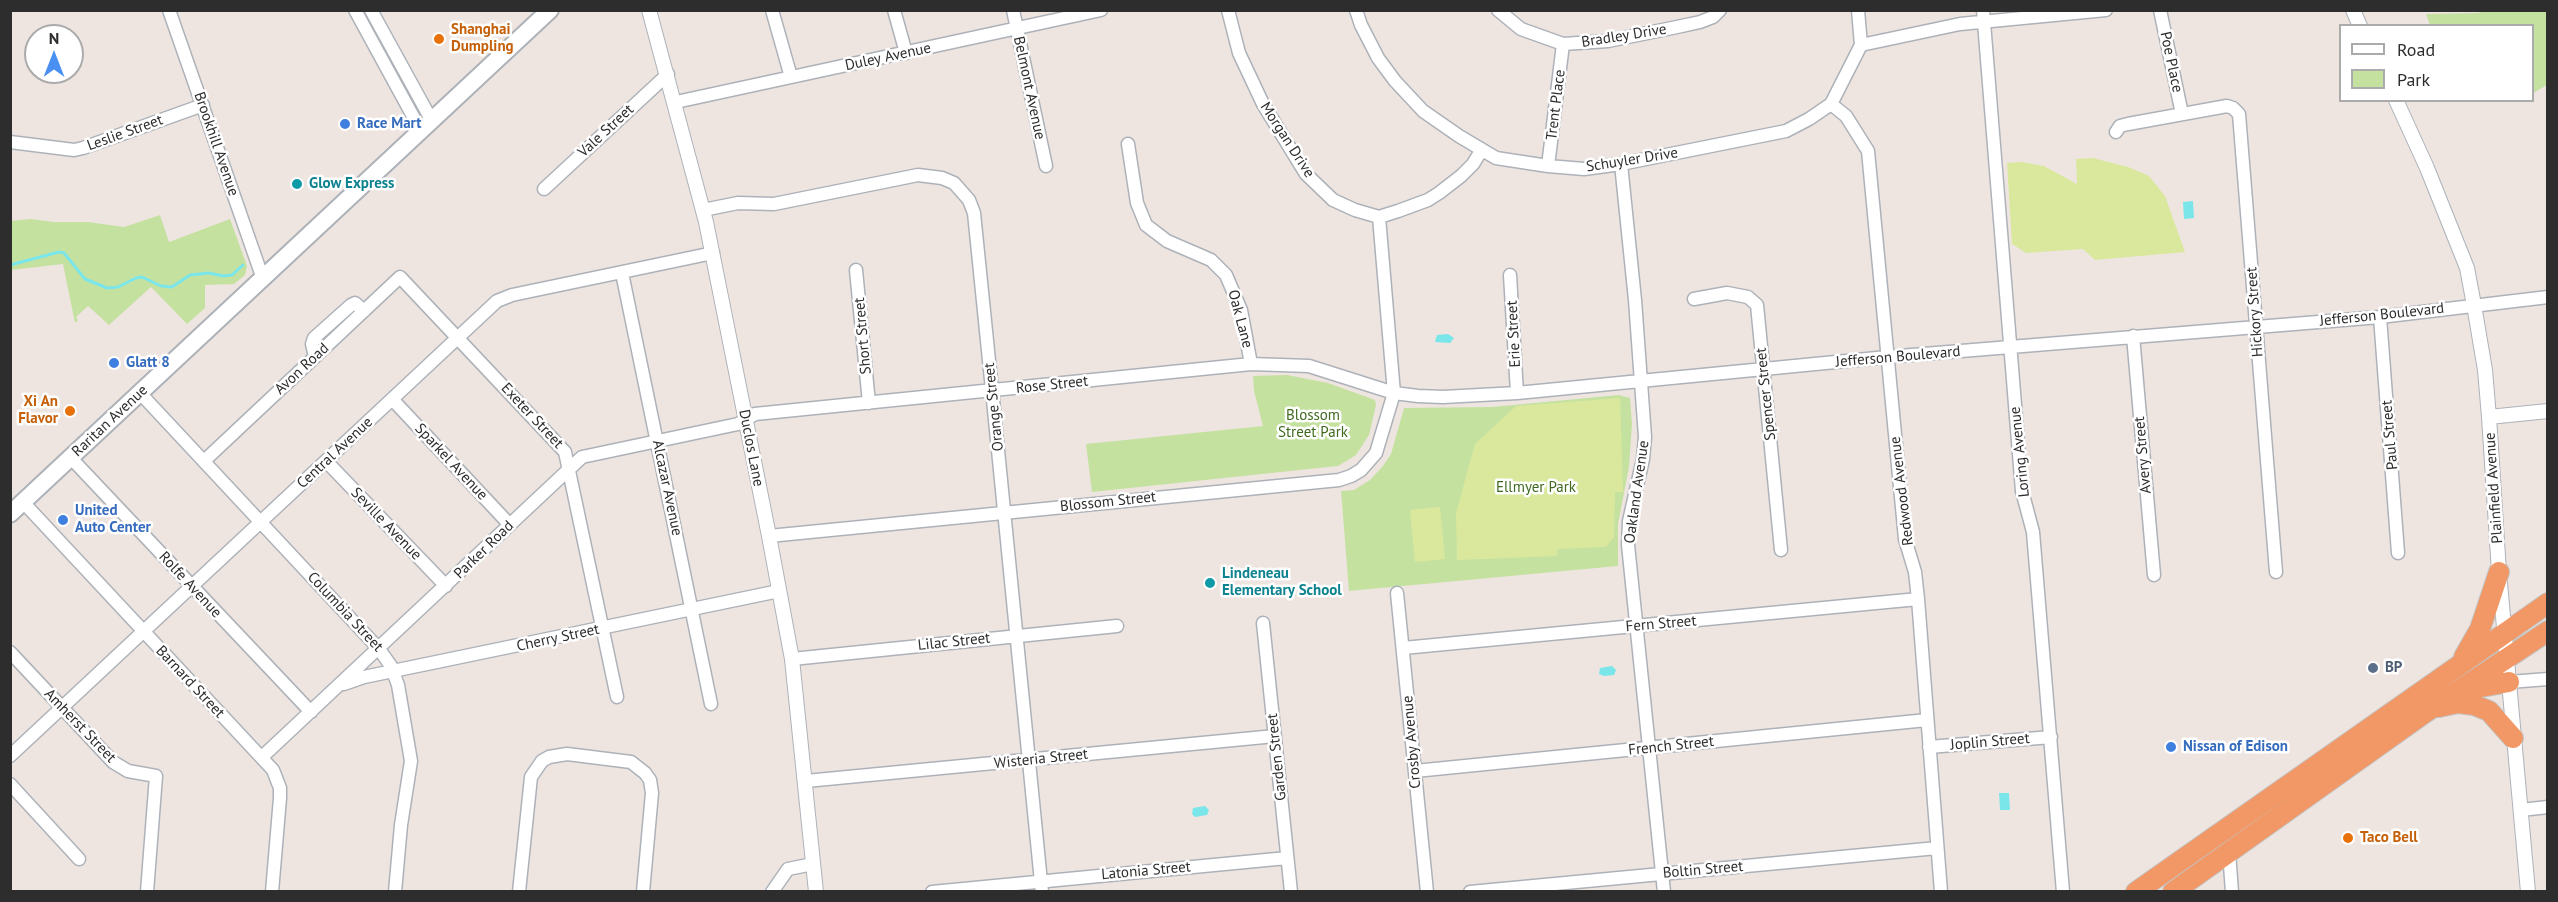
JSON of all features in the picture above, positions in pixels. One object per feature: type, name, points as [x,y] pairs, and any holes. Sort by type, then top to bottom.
[{"type":"highway","points":[[2460,664],[2480,629],[2499,572]]},
{"type":"highway","points":[[2136,891],[2547,603]]},
{"type":"highway","points":[[2173,891],[2423,714],[2547,631]]},
{"type":"highway","points":[[2458,691],[2509,682]]},
{"type":"highway","points":[[2423,714],[2442,706],[2458,703],[2474,705],[2496,716],[2514,738]]},
{"type":"main road","name":"Raritan Avenue","points":[[17,508],[549,11]]},
{"type":"street","name":"Brookhill Avenue","points":[[170,10],[263,279]]},
{"type":"street","points":[[355,10],[427,126]]},
{"type":"street","points":[[371,10],[427,126]]},
{"type":"street","name":"Duclos Lane","points":[[649,10],[704,210],[792,658],[816,891]]},
{"type":"street","points":[[772,10],[791,77]]},
{"type":"street","points":[[894,10],[906,53]]},
{"type":"street","name":"Belmont Avenue","points":[[1013,10],[1046,166]]},
{"type":"street","name":"Duley Avenue","points":[[676,102],[1101,10]]},
{"type":"street","name":"Morgan Drive","points":[[1228,10],[1239,53],[1263,104],[1306,174],[1333,200],[1379,217]]},
{"type":"street","name":"Schuyler Drive","points":[[1356,10],[1378,58],[1395,81],[1423,111],[1481,151],[1496,158],[1584,169],[1621,164],[1786,131],[1831,104]]},
{"type":"street","name":"Bradley Drive","points":[[1498,10],[1521,30],[1563,44],[1608,41],[1677,27],[1713,17],[1720,10]]},
{"type":"street","points":[[1831,104],[1861,45],[1858,10]]},
{"type":"street","points":[[1861,45],[1983,17],[2106,10]]},
{"type":"street","name":"Poe Place","points":[[2160,10],[2182,114]]},
{"type":"street","points":[[2353,10],[2359,24]]},
{"type":"street","name":"Loring Avenue","points":[[1983,17],[2022,491],[2033,532],[2063,891]]},
{"type":"street","name":"Trent Place","points":[[1548,166],[1563,44]]},
{"type":"street","name":"Vale Street","points":[[544,189],[668,74]]},
{"type":"street","name":"Plainfield Avenue","points":[[2397,102],[2427,168],[2463,258],[2485,370],[2499,572],[2528,891]]},
{"type":"street","name":"Redwood Avenue","points":[[1831,104],[1846,116],[1868,151],[1905,539],[1915,572],[1918,599],[1941,891]]},
{"type":"street","name":"Leslie Street","points":[[10,142],[74,150],[203,105]]},
{"type":"street","name":"Hickory Street","points":[[2182,114],[2227,106],[2239,114],[2276,572]]},
{"type":"street","points":[[2115,132],[2120,126],[2182,114]]},
{"type":"street","name":"Oak Lane","points":[[1128,144],[1137,203],[1146,225],[1167,241],[1211,260],[1226,275],[1241,310],[1251,364]]},
{"type":"street","points":[[1394,393],[1379,217],[1428,200],[1461,176],[1473,164],[1481,151]]},
{"type":"street","name":"Oakland Avenue","points":[[1621,164],[1642,380],[1645,437],[1643,459],[1629,521],[1628,545],[1664,891]]},
{"type":"street","name":"Orange Street","points":[[704,210],[738,203],[774,204],[918,175],[942,178],[954,183],[969,200],[974,213],[993,391],[1042,886]]},
{"type":"street","name":"Central Avenue","points":[[10,756],[497,301],[504,297],[713,253]]},
{"type":"street","name":"Short Street","points":[[856,270],[869,403]]},
{"type":"street","name":"Alcazar Avenue","points":[[622,273],[711,704]]},
{"type":"street","name":"Erie Street","points":[[1510,275],[1517,393]]},
{"type":"street","name":"Exeter Street","points":[[400,277],[459,336],[565,452],[617,697]]},
{"type":"street","name":"Avon Road","points":[[204,461],[400,277]]},
{"type":"street","name":"Spencer Street","points":[[1694,299],[1727,293],[1748,297],[1755,301],[1764,369],[1781,550]]},
{"type":"street","name":"Jefferson Boulevard","points":[[1251,364],[1309,366],[1394,393],[1443,397],[1517,393],[1887,357],[2380,317],[2547,297]]},
{"type":"street","name":"Paul Street","points":[[2380,317],[2398,553]]},
{"type":"street","name":"Avery Street","points":[[2133,336],[2154,575]]},
{"type":"street","name":"Rose Street","points":[[746,420],[755,414],[1251,364]]},
{"type":"street","name":"Columbia Street","points":[[140,393],[379,649],[394,671],[410,744],[411,761],[401,825],[395,891]]},
{"type":"street","name":"Blossom Street","points":[[768,536],[1340,480],[1361,470],[1376,453],[1394,393]]},
{"type":"street","name":"Sparkel Avenue","points":[[393,399],[510,525]]},
{"type":"street","points":[[2489,417],[2547,411]]},
{"type":"street","name":"Parker Road","points":[[262,757],[570,467],[586,456],[738,424],[746,420]]},
{"type":"street","name":"Rolfe Avenue","points":[[70,457],[311,712]]},
{"type":"street","name":"Seville Avenue","points":[[326,461],[446,586]]},
{"type":"street","name":"Barnard Street","points":[[17,508],[143,632],[273,771],[280,788],[272,891]]},
{"type":"street","name":"Cherry Street","points":[[337,687],[364,677],[779,591]]},
{"type":"street","name":"Crosby Avenue","points":[[1398,593],[1427,891]]},
{"type":"street","name":"Fern Street","points":[[1403,648],[1918,599]]},
{"type":"street","name":"Garden Street","points":[[1263,623],[1291,891]]},
{"type":"street","name":"Lilac Street","points":[[792,658],[1117,626]]},
{"type":"street","name":"Amherst Street","points":[[10,652],[120,767],[138,774],[156,776],[147,891]]},
{"type":"street","points":[[2509,682],[2547,679]]},
{"type":"street","name":"French Street","points":[[1415,771],[1927,720]]},
{"type":"street","name":"Wisteria Street","points":[[806,781],[1275,736]]},
{"type":"street","name":"Joplin Street","points":[[1929,747],[2051,737]]},
{"type":"street","points":[[519,891],[529,786],[536,767],[557,754],[631,762],[650,780],[652,793],[643,891]]},
{"type":"street","points":[[10,784],[79,859]]},
{"type":"street","points":[[2521,810],[2547,807]]},
{"type":"street","name":"Boltin Street","points":[[1470,891],[1937,848]]},
{"type":"street","points":[[2229,852],[2232,891]]},
{"type":"street","name":"Latonia Street","points":[[932,891],[1042,886],[1287,858]]},
{"type":"street","points":[[772,891],[788,869],[813,864]]},
{"type":"green space","points":[[2493,10],[2547,11],[2547,85],[2534,92],[2534,24],[2430,24],[2426,14],[2477,13]]},
{"type":"green space","points":[[2093,158],[2128,167],[2149,176],[2165,196],[2185,252],[2095,260],[2083,249],[2026,253],[2012,244],[2007,163],[2022,162],[2044,166],[2077,184],[2076,159]]},
{"type":"green space","points":[[160,215],[169,242],[230,219],[247,266],[245,275],[234,284],[205,285],[205,308],[187,324],[151,287],[109,325],[88,306],[76,317],[78,320],[75,323],[63,264],[11,270],[11,221],[31,219],[88,222],[124,227]]},
{"type":"green space","name":"Blossom Street Park","points":[[1287,375],[1328,383],[1375,400],[1376,405],[1369,435],[1356,455],[1338,466],[1092,492],[1086,444],[1263,426],[1254,391],[1253,376]]},
{"type":"green space","name":"Ellmyer Park","points":[[1619,395],[1630,398],[1632,424],[1629,467],[1618,524],[1618,566],[1349,591],[1341,491],[1354,490],[1370,480],[1383,466],[1391,454],[1404,408],[1492,407]]},
{"type":"green space","points":[[1620,398],[1623,492],[1615,492],[1614,537],[1606,547],[1558,549],[1557,556],[1457,560],[1456,513],[1475,444],[1516,406]]},
{"type":"green space","points":[[1440,507],[1445,559],[1415,562],[1410,510]]},
{"type":"water","points":[[2193,201],[2194,218],[2184,219],[2183,202]]},
{"type":"water","points":[[1448,334],[1454,338],[1450,343],[1435,342],[1437,335]]},
{"type":"water","points":[[1612,666],[1616,670],[1614,675],[1599,674],[1600,668]]},
{"type":"water","points":[[1999,793],[2009,793],[2010,810],[2000,810]]},
{"type":"water","points":[[1205,806],[1209,810],[1207,815],[1195,817],[1192,814],[1193,808]]},
{"type":"waterway","points":[[10,265],[59,252],[64,253],[85,279],[107,288],[118,287],[142,277],[161,286],[172,287],[190,275],[209,273],[232,275],[243,265]]},
{"type":"place","name":"Shanghai Dumpling","points":[[439,39]]},
{"type":"place","name":"Race Mart","points":[[345,124]]},
{"type":"place","name":"Glow Express","points":[[297,184]]},
{"type":"place","name":"Glatt 8","points":[[114,363]]},
{"type":"place","name":"Xi An Flavor","points":[[70,411]]},
{"type":"place","name":"United Auto Center","points":[[63,520]]},
{"type":"place","name":"Lindeneau Elementary School","points":[[1210,583]]},
{"type":"place","name":"BP","points":[[2373,668]]},
{"type":"place","name":"Nissan of Edison","points":[[2171,747]]},
{"type":"place","name":"Taco Bell","points":[[2348,838]]}]
